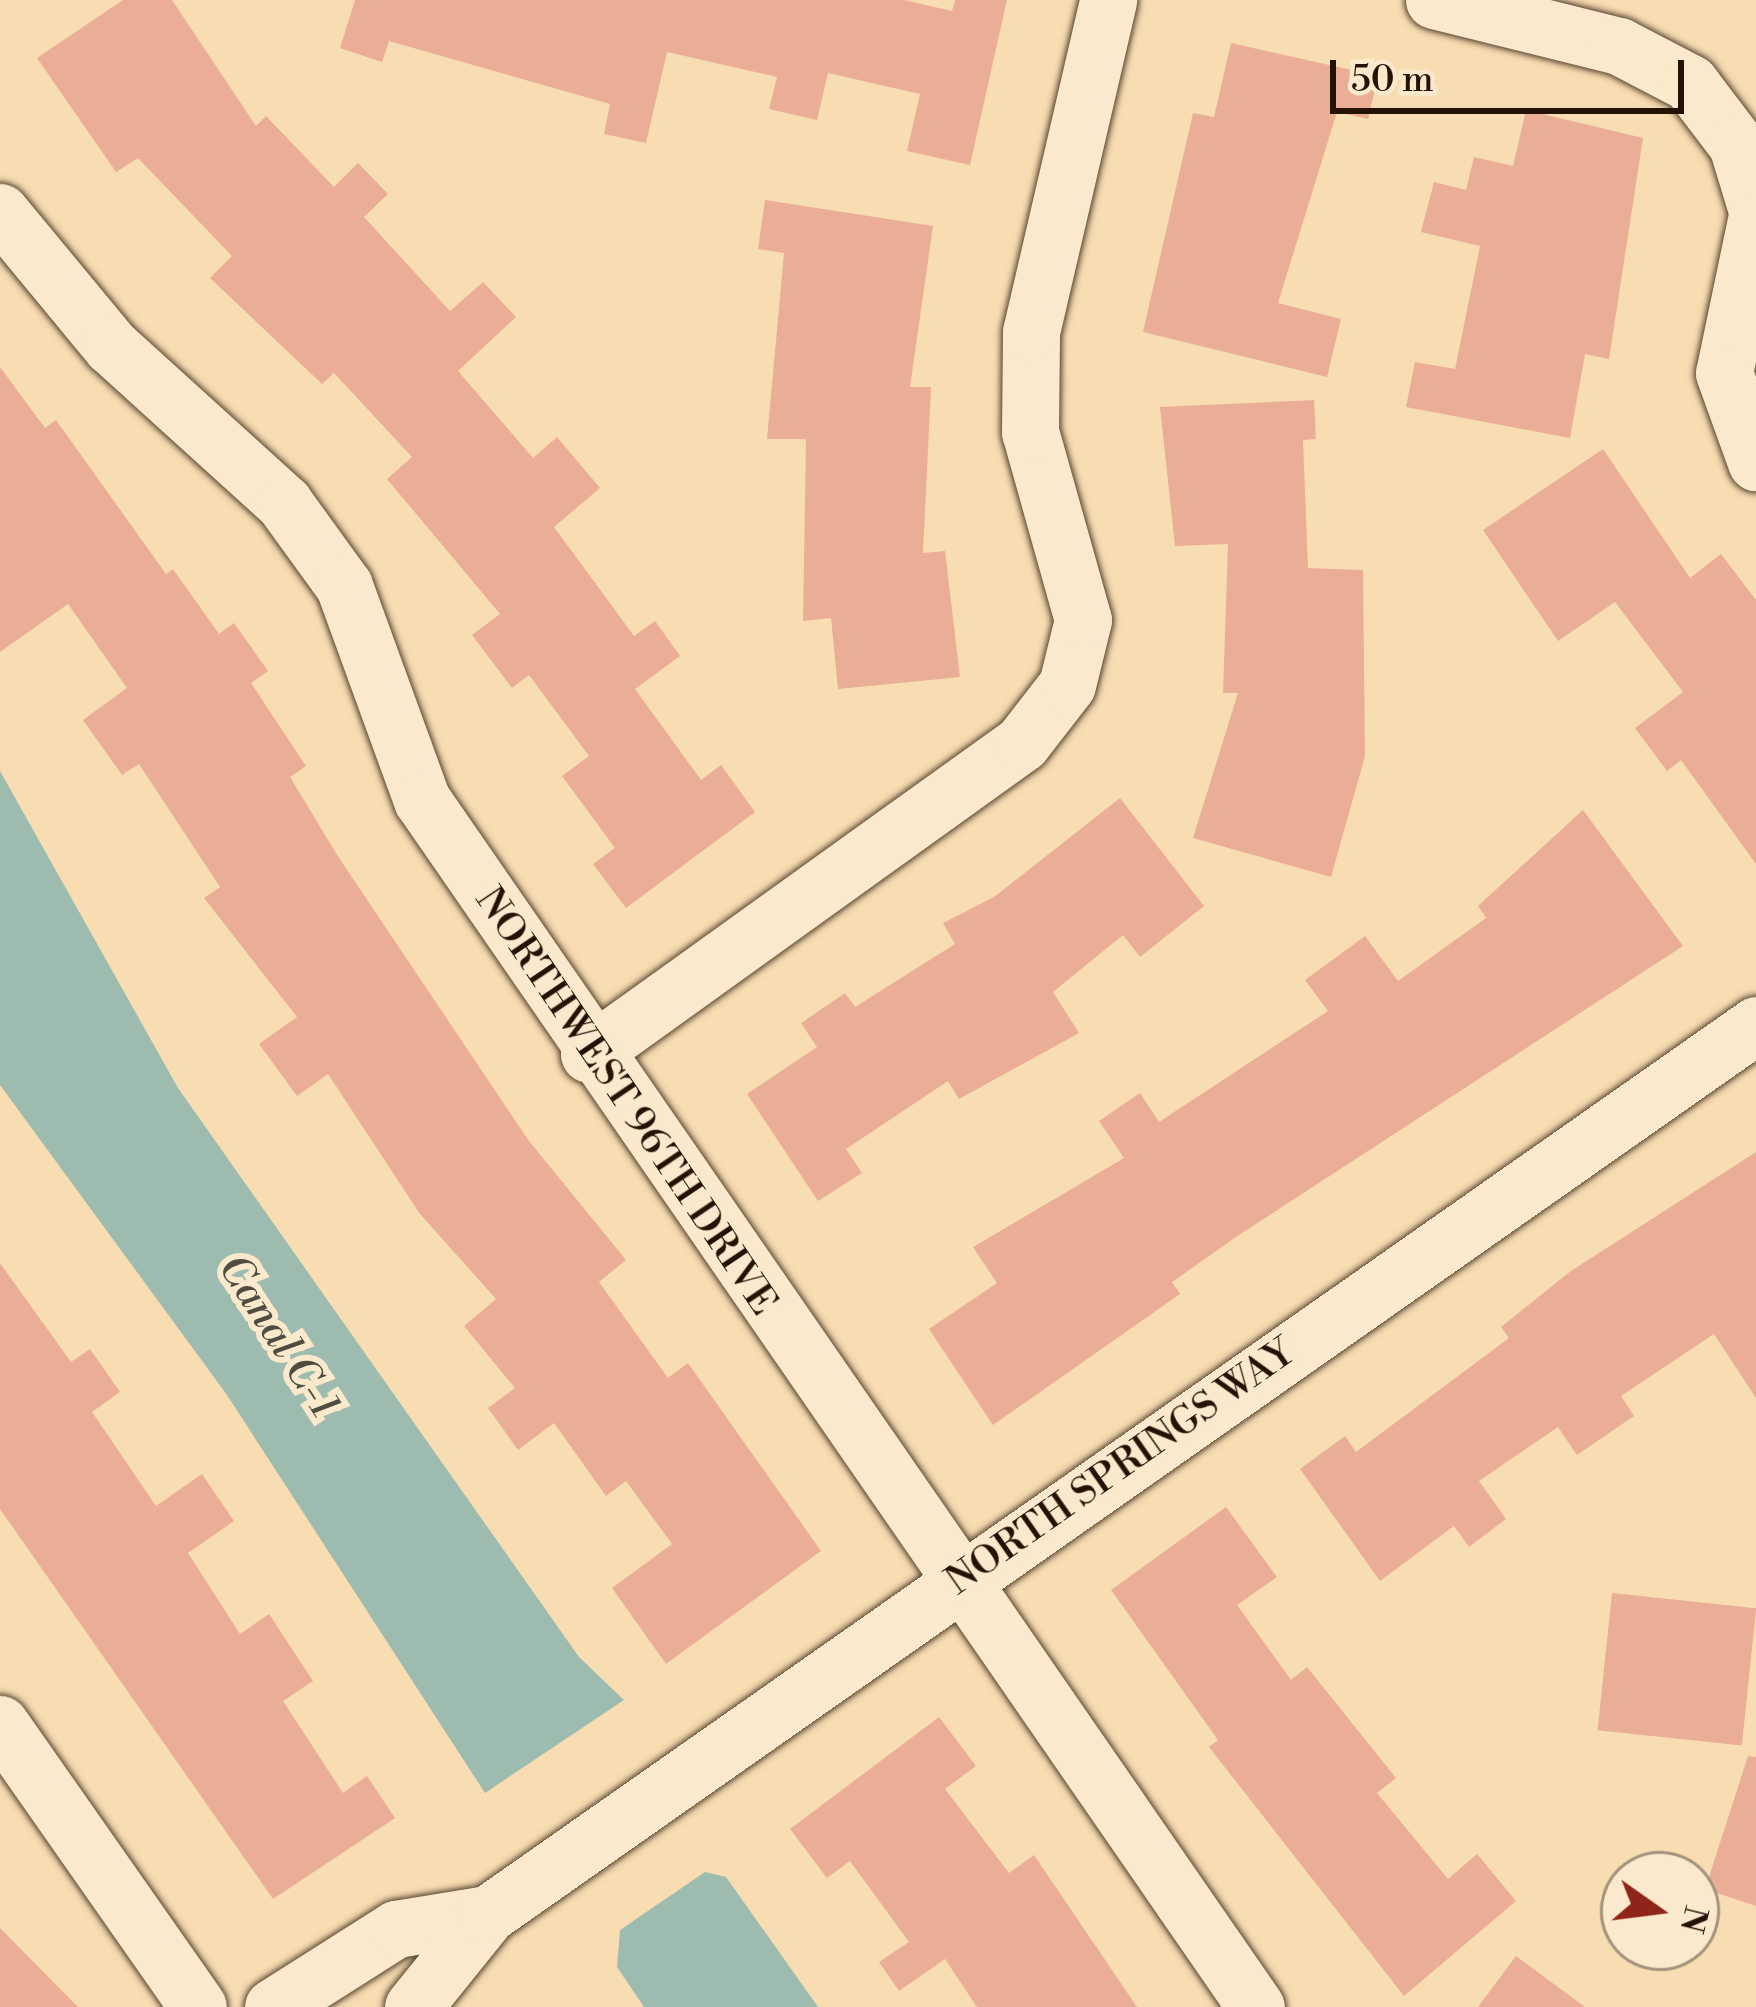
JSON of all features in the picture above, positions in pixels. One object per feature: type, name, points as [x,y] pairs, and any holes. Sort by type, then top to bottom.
[{"type":"street","points":[[589,1054],[1022,743],[1067,686],[1083,620],[1030,432],[1031,332],[1108,0]]},
{"type":"street","points":[[1434,0],[1619,46],[1690,83],[1737,145],[1756,207]]},
{"type":"street","name":"NORTHWEST 96TH DRIVE","points":[[0,212],[111,346],[284,503],[344,586],[422,800],[589,1054],[955,1584],[1256,2007]]},
{"type":"street","points":[[1756,220],[1724,373],[1756,462]]},
{"type":"street","name":"NORTH SPRINGS WAY","points":[[413,2007],[488,1914],[1756,1025]]},
{"type":"street","points":[[0,1724],[197,2007]]},
{"type":"street","name":"NORTH SPRINGS WAY","points":[[273,2007],[396,1929],[488,1914]]},
{"type":"water","name":"Canal C-1","points":[[0,771],[178,1088],[579,1657],[624,1700],[485,1793],[227,1395],[0,1085]]},
{"type":"water","points":[[705,1872],[726,1877],[818,2007],[644,2007],[617,1967],[620,1930]]},
{"type":"building","points":[[123,0],[172,0],[256,126],[266,116],[334,187],[358,163],[388,194],[364,217],[450,311],[483,282],[516,317],[458,371],[533,458],[557,437],[600,488],[554,527],[634,636],[655,621],[680,656],[635,689],[701,780],[721,765],[755,812],[626,908],[593,864],[615,848],[562,776],[589,756],[529,675],[512,688],[472,635],[500,614],[387,479],[412,457],[334,373],[322,384],[210,278],[232,256],[138,158],[116,172],[37,58]]},
{"type":"building","points":[[355,0],[904,0],[952,11],[955,0],[1007,0],[970,165],[907,151],[920,94],[828,73],[817,120],[769,109],[777,77],[667,52],[646,143],[604,134],[610,104],[389,41],[382,62],[340,48]]},
{"type":"building","points":[[1231,43],[1378,76],[1368,119],[1337,112],[1278,303],[1341,319],[1327,377],[1143,332],[1193,113],[1214,117]]},
{"type":"building","points":[[1526,110],[1643,138],[1609,359],[1585,354],[1570,438],[1406,407],[1415,362],[1455,369],[1480,246],[1421,232],[1434,182],[1466,190],[1474,157],[1513,166]]},
{"type":"building","points":[[765,200],[933,226],[910,387],[931,387],[923,553],[945,551],[960,677],[838,689],[831,618],[803,621],[806,439],[767,439],[784,253],[758,249]]},
{"type":"building","points":[[0,367],[45,428],[56,420],[166,574],[173,569],[219,634],[234,623],[268,671],[251,683],[306,766],[290,777],[339,858],[529,1141],[626,1260],[599,1282],[668,1378],[688,1363],[821,1551],[666,1664],[612,1588],[672,1544],[626,1481],[606,1496],[554,1423],[518,1450],[488,1408],[515,1388],[464,1326],[496,1299],[420,1214],[328,1074],[297,1096],[259,1044],[297,1017],[204,898],[220,887],[139,764],[122,775],[83,720],[127,688],[68,604],[0,652]]},
{"type":"building","points":[[1314,400],[1316,439],[1303,440],[1308,568],[1363,570],[1365,756],[1331,877],[1193,838],[1238,693],[1223,693],[1228,544],[1175,546],[1160,407]]},
{"type":"building","points":[[1603,449],[1690,578],[1721,554],[1756,600],[1756,864],[1681,760],[1667,771],[1635,728],[1683,692],[1615,602],[1558,641],[1483,530]]},
{"type":"building","points":[[1120,798],[1204,906],[1140,957],[1123,935],[1053,992],[1079,1033],[959,1099],[948,1081],[846,1149],[862,1173],[818,1201],[747,1094],[817,1047],[801,1023],[845,993],[855,1007],[955,944],[943,923],[994,897]]},
{"type":"building","points":[[1583,810],[1683,946],[1236,1237],[1172,1282],[1180,1294],[993,1425],[929,1329],[997,1283],[973,1247],[1124,1158],[1099,1121],[1140,1093],[1159,1122],[1328,1011],[1305,980],[1365,936],[1398,981],[1486,918],[1478,906]]},
{"type":"building","points":[[1756,1152],[1756,1398],[1714,1334],[1621,1396],[1634,1416],[1577,1455],[1558,1427],[1479,1481],[1506,1519],[1469,1547],[1454,1526],[1380,1581],[1300,1469],[1345,1436],[1356,1452],[1509,1338],[1501,1327],[1571,1271]]},
{"type":"building","points":[[0,1263],[71,1362],[90,1349],[120,1392],[92,1412],[156,1506],[202,1474],[234,1521],[188,1553],[240,1634],[269,1614],[313,1681],[283,1701],[343,1793],[367,1776],[395,1818],[273,1899],[0,1509]]},
{"type":"building","points":[[1226,1507],[1277,1577],[1237,1605],[1291,1680],[1307,1667],[1396,1778],[1377,1793],[1448,1879],[1477,1854],[1516,1901],[1404,1996],[1209,1747],[1218,1740],[1111,1590]]},
{"type":"building","points":[[1612,1593],[1756,1608],[1742,1745],[1598,1730]]},
{"type":"building","points":[[939,1717],[976,1766],[945,1789],[1009,1873],[1034,1855],[1137,2007],[977,2007],[945,1959],[899,1991],[879,1962],[909,1942],[850,1861],[827,1878],[790,1829]]},
{"type":"building","points":[[1748,1756],[1756,1757],[1756,1906],[1720,1894],[1717,1851]]},
{"type":"building","points":[[0,1928],[78,2007],[0,2007]]},
{"type":"building","points":[[1516,1956],[1585,2007],[1478,2007]]}]
